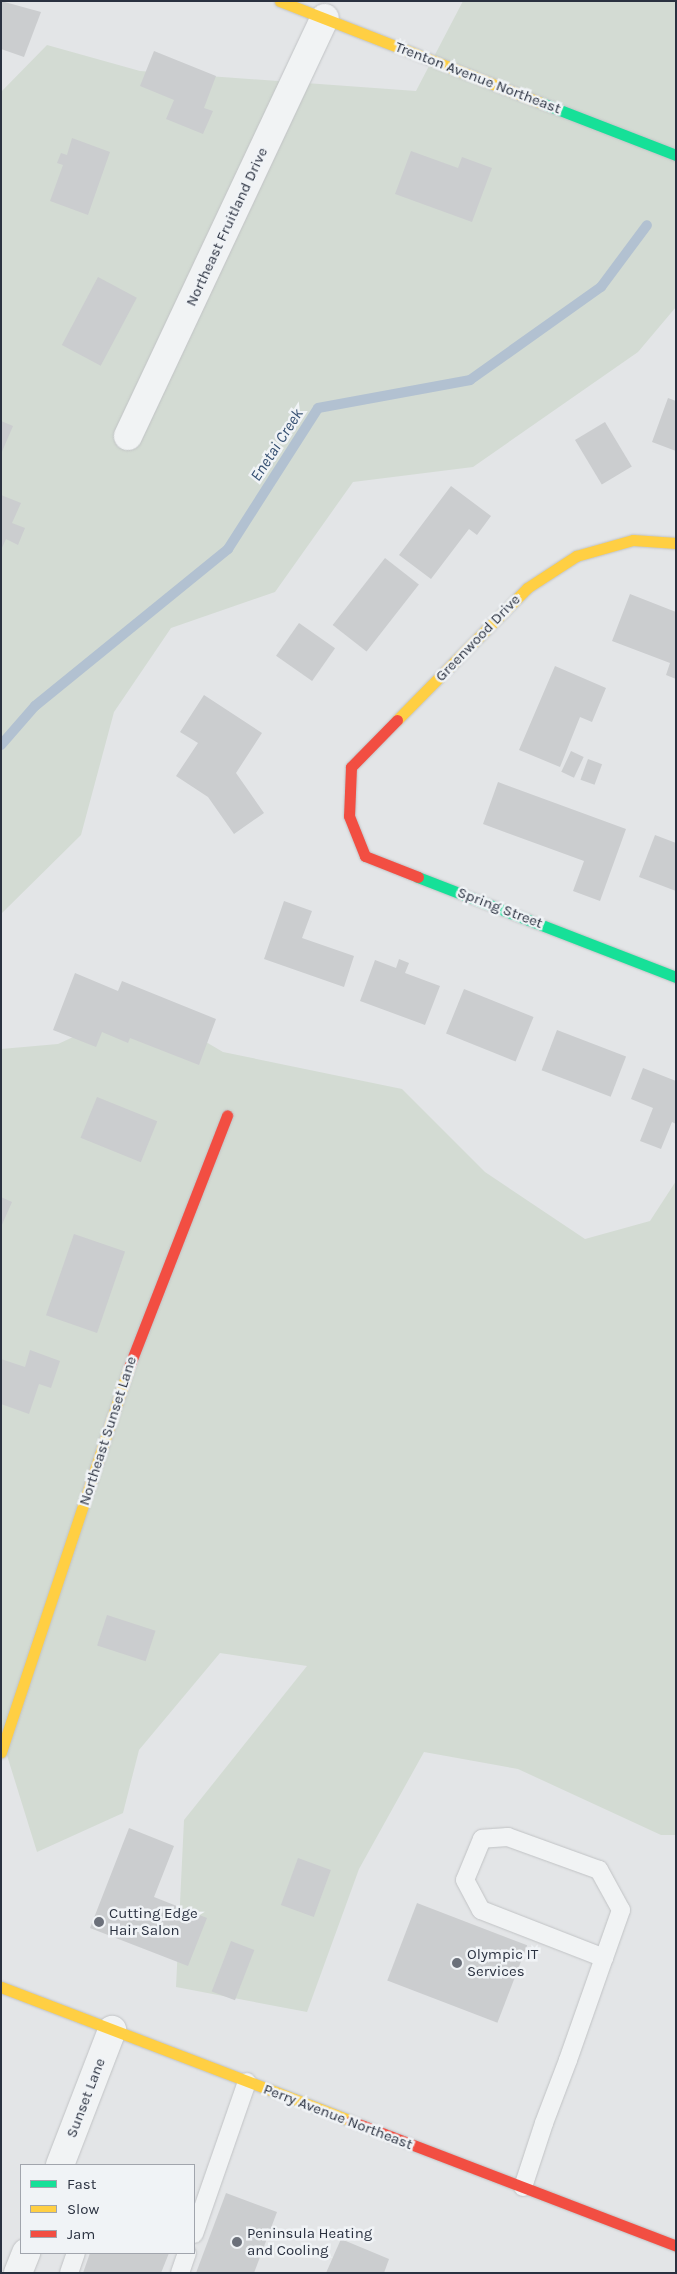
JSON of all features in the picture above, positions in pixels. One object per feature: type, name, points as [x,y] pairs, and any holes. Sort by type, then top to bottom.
[{"type":"street","name":"Trenton Avenue Northeast","points":[[280,1],[676,156]]},
{"type":"street","name":"Northeast Fruitland Drive","points":[[128,436],[325,18]]},
{"type":"street","name":"Greenwood Drive","points":[[349,816],[351,767],[527,588],[576,556],[633,540],[676,542]]},
{"type":"street","name":"Spring Street","points":[[349,816],[365,856],[676,976]]},
{"type":"street","name":"Northeast Sunset Lane","points":[[1,1752],[133,1354],[227,1115]]},
{"type":"street","name":"Perry Avenue Northeast","points":[[1,1987],[676,2246]]},
{"type":"street","name":"Sunset Lane","points":[[60,2164],[112,2030]]},
{"type":"street","points":[[18,2273],[26,2254]]},
{"type":"lane","points":[[523,2187],[621,1910],[599,1870],[508,1837],[482,1839],[465,1880],[481,1910],[604,1958]]},
{"type":"lane","points":[[195,2231],[247,2082]]},
{"type":"lane","points":[[68,2273],[76,2254]]},
{"type":"lane","points":[[180,2273],[187,2254]]},
{"type":"shaded area","points":[[463,1],[676,1],[676,307],[638,352],[473,467],[353,482],[275,592],[171,628],[114,712],[81,835],[1,914],[1,92],[47,45],[140,71],[416,91]]},
{"type":"shaded area","points":[[143,1005],[223,1052],[402,1089],[485,1172],[585,1239],[650,1221],[676,1181],[676,1835],[661,1835],[518,1769],[424,1752],[359,1869],[307,2012],[176,1987],[184,1820],[307,1666],[220,1653],[139,1750],[123,1813],[37,1852],[1,1736],[1,1049],[58,1044]]},
{"type":"building","points":[[1,1],[41,12],[24,57],[1,49]]},
{"type":"building","points":[[154,51],[216,76],[204,108],[213,111],[203,134],[166,119],[174,100],[140,86]]},
{"type":"building","points":[[72,138],[110,152],[88,215],[50,201],[63,165],[57,163],[61,153],[67,155]]},
{"type":"building","points":[[411,151],[458,168],[462,157],[492,168],[472,222],[395,194]]},
{"type":"building","points":[[98,277],[137,298],[101,366],[62,345]]},
{"type":"building","points":[[668,398],[676,401],[676,451],[652,442]]},
{"type":"building","points":[[1,421],[13,426],[1,454]]},
{"type":"building","points":[[605,422],[632,467],[602,485],[575,440]]},
{"type":"building","points":[[451,486],[491,516],[477,535],[469,529],[431,579],[399,555]]},
{"type":"building","points":[[1,495],[21,503],[12,523],[25,528],[18,545],[6,539],[1,550]]},
{"type":"building","points":[[385,558],[419,584],[367,651],[333,625]]},
{"type":"building","points":[[630,594],[676,612],[676,679],[666,675],[670,663],[612,641]]},
{"type":"building","points":[[299,623],[335,648],[312,681],[276,656]]},
{"type":"building","points":[[555,666],[606,688],[592,722],[580,717],[560,767],[519,750]]},
{"type":"building","points":[[204,695],[262,733],[236,773],[264,813],[234,834],[208,797],[176,776],[198,743],[180,732]]},
{"type":"building","points":[[571,751],[584,757],[574,778],[561,772]]},
{"type":"building","points":[[588,759],[602,764],[595,785],[580,780]]},
{"type":"building","points":[[498,782],[626,829],[600,901],[573,891],[584,861],[483,824]]},
{"type":"building","points":[[655,835],[676,843],[676,891],[639,877]]},
{"type":"building","points":[[284,901],[312,911],[302,938],[354,956],[344,987],[264,959]]},
{"type":"building","points":[[399,959],[409,963],[405,973],[440,986],[425,1025],[360,1001],[375,960],[396,968]]},
{"type":"building","points":[[75,973],[118,991],[122,981],[216,1019],[199,1065],[130,1038],[128,1043],[102,1032],[96,1047],[53,1030]]},
{"type":"building","points":[[464,989],[534,1017],[516,1062],[446,1034]]},
{"type":"building","points":[[557,1030],[626,1057],[611,1097],[542,1070]]},
{"type":"building","points":[[643,1068],[676,1081],[676,1124],[672,1122],[661,1149],[640,1141],[653,1108],[631,1099]]},
{"type":"building","points":[[97,1097],[157,1121],[141,1162],[81,1138]]},
{"type":"building","points":[[1,1197],[12,1202],[1,1227]]},
{"type":"building","points":[[74,1234],[125,1252],[97,1333],[46,1315]]},
{"type":"building","points":[[30,1350],[60,1361],[51,1388],[39,1384],[29,1414],[1,1404],[1,1359],[25,1367]]},
{"type":"building","points":[[107,1615],[156,1631],[146,1661],[97,1645]]},
{"type":"building","points":[[129,1828],[174,1846],[154,1897],[207,1918],[188,1966],[90,1928]]},
{"type":"building","points":[[298,1858],[331,1870],[314,1917],[281,1905]]},
{"type":"building","name":"Olympic IT Services","points":[[417,1903],[527,1945],[497,2023],[387,1980]]},
{"type":"building","points":[[231,1941],[254,1950],[235,2000],[212,1991]]},
{"type":"building","name":"Peninsula Heating and Cooling","points":[[226,2193],[277,2212],[254,2273],[196,2273]]},
{"type":"building","points":[[341,2239],[389,2259],[384,2273],[326,2273]]},
{"type":"building","points":[[90,2254],[169,2254],[161,2273],[83,2273]]},
{"type":"waterway","name":"Enetai Creek","points":[[1,745],[35,706],[228,549],[318,408],[470,380],[601,287],[647,225]]},
{"type":"traffic: fast","points":[[542,103],[676,155]]},
{"type":"traffic: fast","points":[[418,877],[676,977]]},
{"type":"traffic: slow","points":[[280,1],[542,103]]},
{"type":"traffic: slow","points":[[397,720],[527,588],[576,556],[633,540],[676,543]]},
{"type":"traffic: slow","points":[[1,1752],[129,1367]]},
{"type":"traffic: slow","points":[[1,1987],[351,2121]]},
{"type":"traffic: jam","points":[[397,720],[351,767],[349,816],[365,856],[418,877]]},
{"type":"traffic: jam","points":[[129,1367],[227,1115]]},
{"type":"traffic: jam","points":[[351,2121],[676,2246]]},
{"type":"place","name":"Cutting Edge Hair Salon","points":[[99,1922]]},
{"type":"place","name":"Olympic IT Services","points":[[457,1963]]},
{"type":"place","name":"Peninsula Heating and Cooling","points":[[237,2242]]}]
